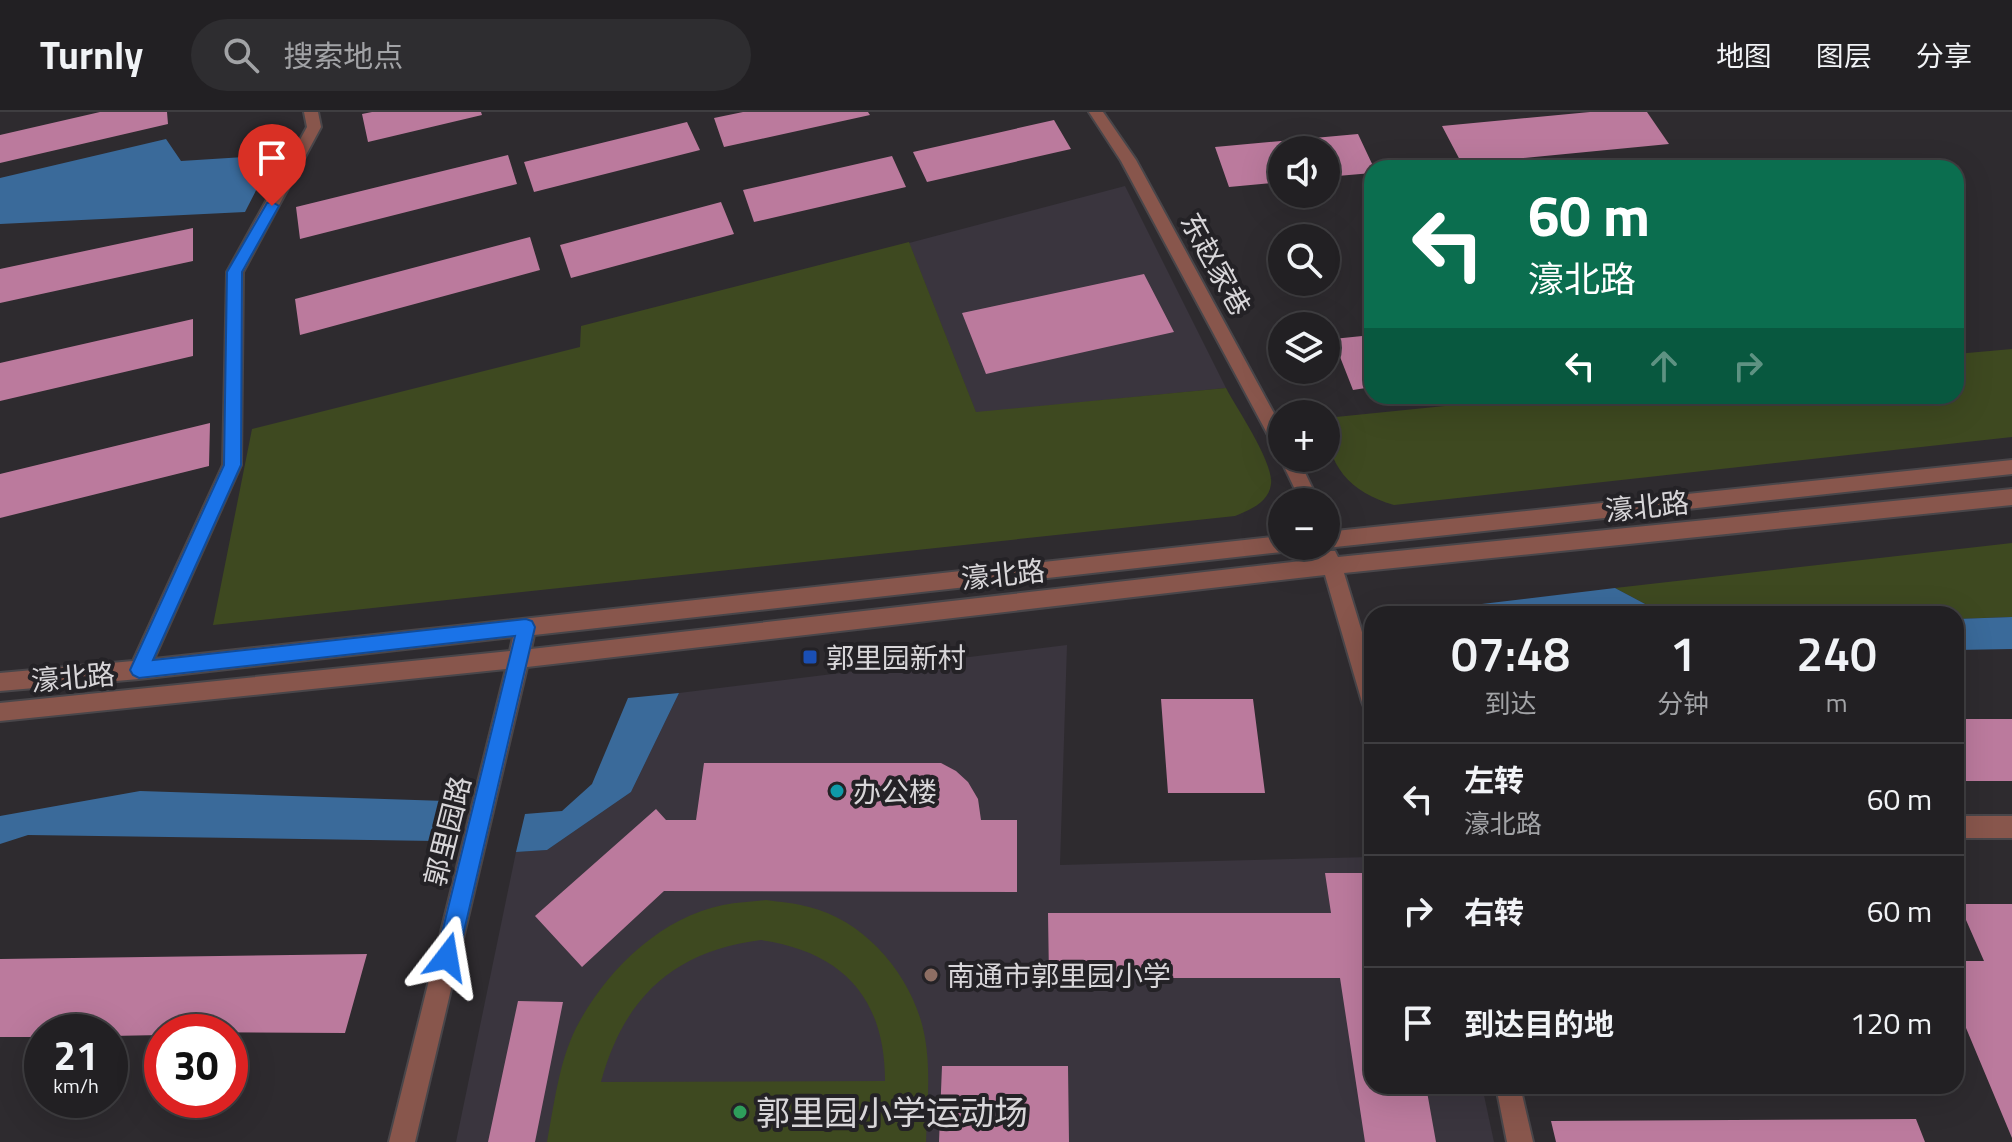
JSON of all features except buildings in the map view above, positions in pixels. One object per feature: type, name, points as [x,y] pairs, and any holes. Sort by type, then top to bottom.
[{"type":"street","points":[[139,670],[232,465],[235,272],[314,127],[311,112]]},
{"type":"street","name":"东赵家巷","points":[[1096,112],[1128,160],[1268,419]]},
{"type":"street","name":"濠北路","points":[[1340,539],[2012,467]]},
{"type":"street","name":"濠北路","points":[[0,712],[518,659],[1332,566],[2012,497]]},
{"type":"street","name":"濠北路","points":[[0,682],[139,670],[1268,546]]},
{"type":"street","points":[[1330,560],[1364,675]]},
{"type":"street","name":"郭里园路","points":[[402,1142],[526,627]]},
{"type":"street","points":[[1964,827],[2012,827]]},
{"type":"street","points":[[1510,1094],[1520,1142]]},
{"type":"shaded area","points":[[1125,186],[1226,388],[976,413],[909,243]]},
{"type":"shaded area","name":"南通市郭里园小学","points":[[1067,645],[1060,865],[1364,857],[1364,1094],[1484,1094],[1494,1142],[456,1142],[516,852],[547,850],[631,792],[679,693]]},
{"type":"green space","points":[[909,242],[976,412],[1226,388],[1267,463],[1271,484],[1263,500],[1235,516],[213,625],[252,429],[580,347],[581,326]]},
{"type":"green space","points":[[2012,349],[2012,437],[1394,505],[1365,493],[1340,469],[1340,417],[1463,404],[1964,404],[1964,353]]},
{"type":"green space","points":[[2012,543],[2012,617],[1964,619],[1964,606],[1649,606],[1615,588]]},
{"type":"green space","points":[[766,900],[809,907],[850,925],[869,939],[899,974],[920,1016],[925,1038],[928,1076],[926,1142],[547,1142],[570,1041],[588,1007],[618,968],[636,950],[677,922],[723,905]],"holes":[[[761,940],[815,955],[854,984],[877,1026],[885,1081],[601,1082],[623,1026],[657,983],[678,967],[730,946]]]},
{"type":"water","points":[[166,139],[181,161],[274,155],[245,212],[0,224],[0,178]]},
{"type":"water","points":[[1615,588],[1649,606],[1465,606]]},
{"type":"water","points":[[2012,617],[2012,649],[1964,650],[1964,619]]},
{"type":"water","points":[[679,693],[631,792],[547,850],[516,852],[525,814],[562,811],[592,784],[628,698]]},
{"type":"water","points":[[140,791],[446,801],[436,841],[28,835],[0,844],[0,816]]},
{"type":"place","name":"郭里园新村","points":[[810,657]]},
{"type":"place","name":"办公楼","points":[[837,791]]},
{"type":"place","name":"南通市郭里园小学","points":[[931,975]]},
{"type":"place","name":"郭里园小学运动场","points":[[740,1112]]},
{"type":"route","points":[[272,206],[235,272],[232,465],[139,670],[526,627],[447,957]]}]
